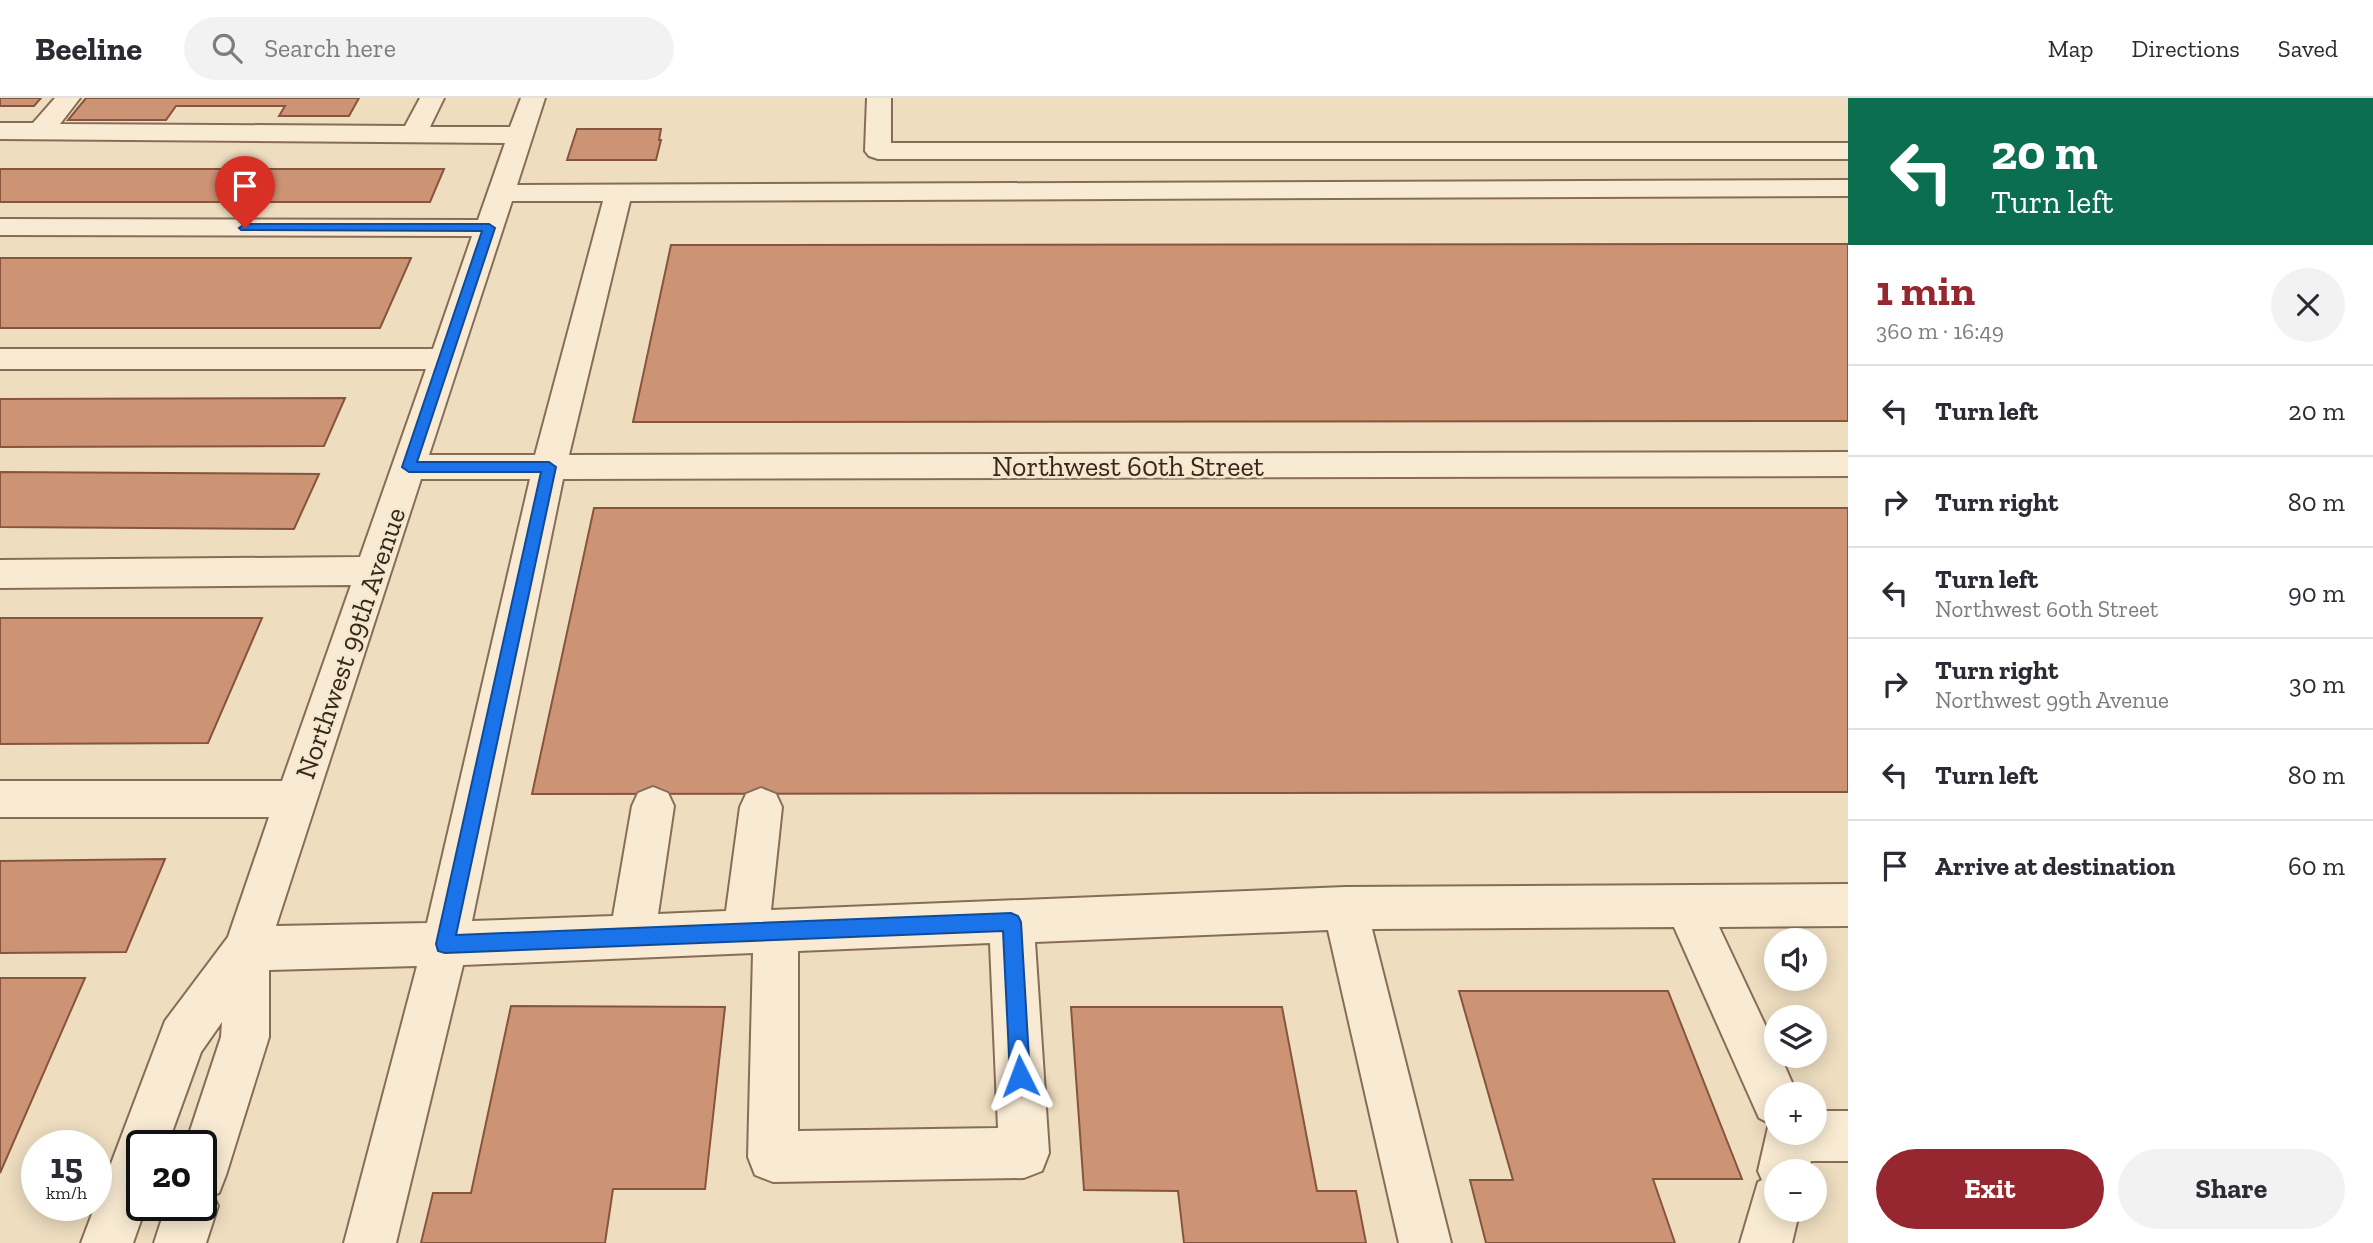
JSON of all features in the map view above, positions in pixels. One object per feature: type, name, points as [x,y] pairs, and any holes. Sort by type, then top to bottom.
[{"type":"street","points":[[40,131],[68,98]]},
{"type":"street","points":[[415,132],[432,98]]},
{"type":"street","name":"Northwest 99th Avenue","points":[[148,1130],[182,1038],[246,949],[533,98]]},
{"type":"street","points":[[878,98],[878,151],[1848,151]]},
{"type":"street","points":[[0,131],[415,132],[520,135]]},
{"type":"street","points":[[501,193],[1848,188]]},
{"type":"street","points":[[370,1243],[445,944],[549,467],[618,193]]},
{"type":"street","points":[[0,227],[489,228]]},
{"type":"street","points":[[0,359],[445,359]]},
{"type":"street","name":"Northwest 60th Street","points":[[409,467],[1848,464]]},
{"type":"street","points":[[0,574],[374,571]]},
{"type":"street","points":[[0,799],[297,799]]},
{"type":"street","points":[[632,937],[653,806]]},
{"type":"street","points":[[761,807],[761,932],[773,1157],[1024,1153],[1011,922]]},
{"type":"street","points":[[246,949],[445,944],[1345,908],[1848,905]]},
{"type":"street","points":[[1687,906],[1764,1084]]},
{"type":"street","points":[[1345,908],[1424,1243]]},
{"type":"street","name":"Northwest 99th Avenue","points":[[215,1130],[245,1037],[246,949]]},
{"type":"street","points":[[1827,1136],[1848,1136]]},
{"type":"street","name":"Northwest 99th Avenue","points":[[107,1243],[126,1191]]},
{"type":"street","points":[[180,1243],[187,1221]]},
{"type":"street","points":[[1766,1243],[1771,1222]]},
{"type":"building","points":[[0,98],[41,98],[34,106],[0,106]]},
{"type":"building","points":[[86,98],[359,98],[349,116],[279,116],[285,106],[176,106],[166,120],[68,120]]},
{"type":"building","points":[[577,129],[661,129],[656,160],[567,160]]},
{"type":"building","points":[[0,169],[444,169],[430,202],[0,202]]},
{"type":"building","points":[[1848,244],[1848,421],[633,422],[671,245]]},
{"type":"building","points":[[0,258],[411,258],[380,328],[0,328]]},
{"type":"building","points":[[345,398],[324,446],[0,447],[0,399]]},
{"type":"building","points":[[0,472],[319,474],[294,529],[0,527]]},
{"type":"building","points":[[594,508],[1848,508],[1848,792],[532,794]]},
{"type":"building","points":[[0,618],[262,618],[208,743],[0,744]]},
{"type":"building","points":[[165,859],[126,952],[0,953],[0,861]]},
{"type":"building","points":[[0,978],[85,978],[0,1173]]},
{"type":"building","points":[[1459,991],[1668,991],[1742,1179],[1653,1179],[1675,1243],[1486,1243],[1470,1180],[1513,1180]]},
{"type":"building","points":[[511,1006],[725,1007],[705,1189],[613,1189],[605,1243],[421,1243],[433,1193],[471,1193]]},
{"type":"building","points":[[1071,1007],[1282,1007],[1317,1191],[1356,1191],[1366,1243],[1184,1243],[1178,1191],[1084,1190]]},
{"type":"route","points":[[245,228],[489,228],[409,467],[549,467],[445,944],[1011,922],[1020,1076]]}]
